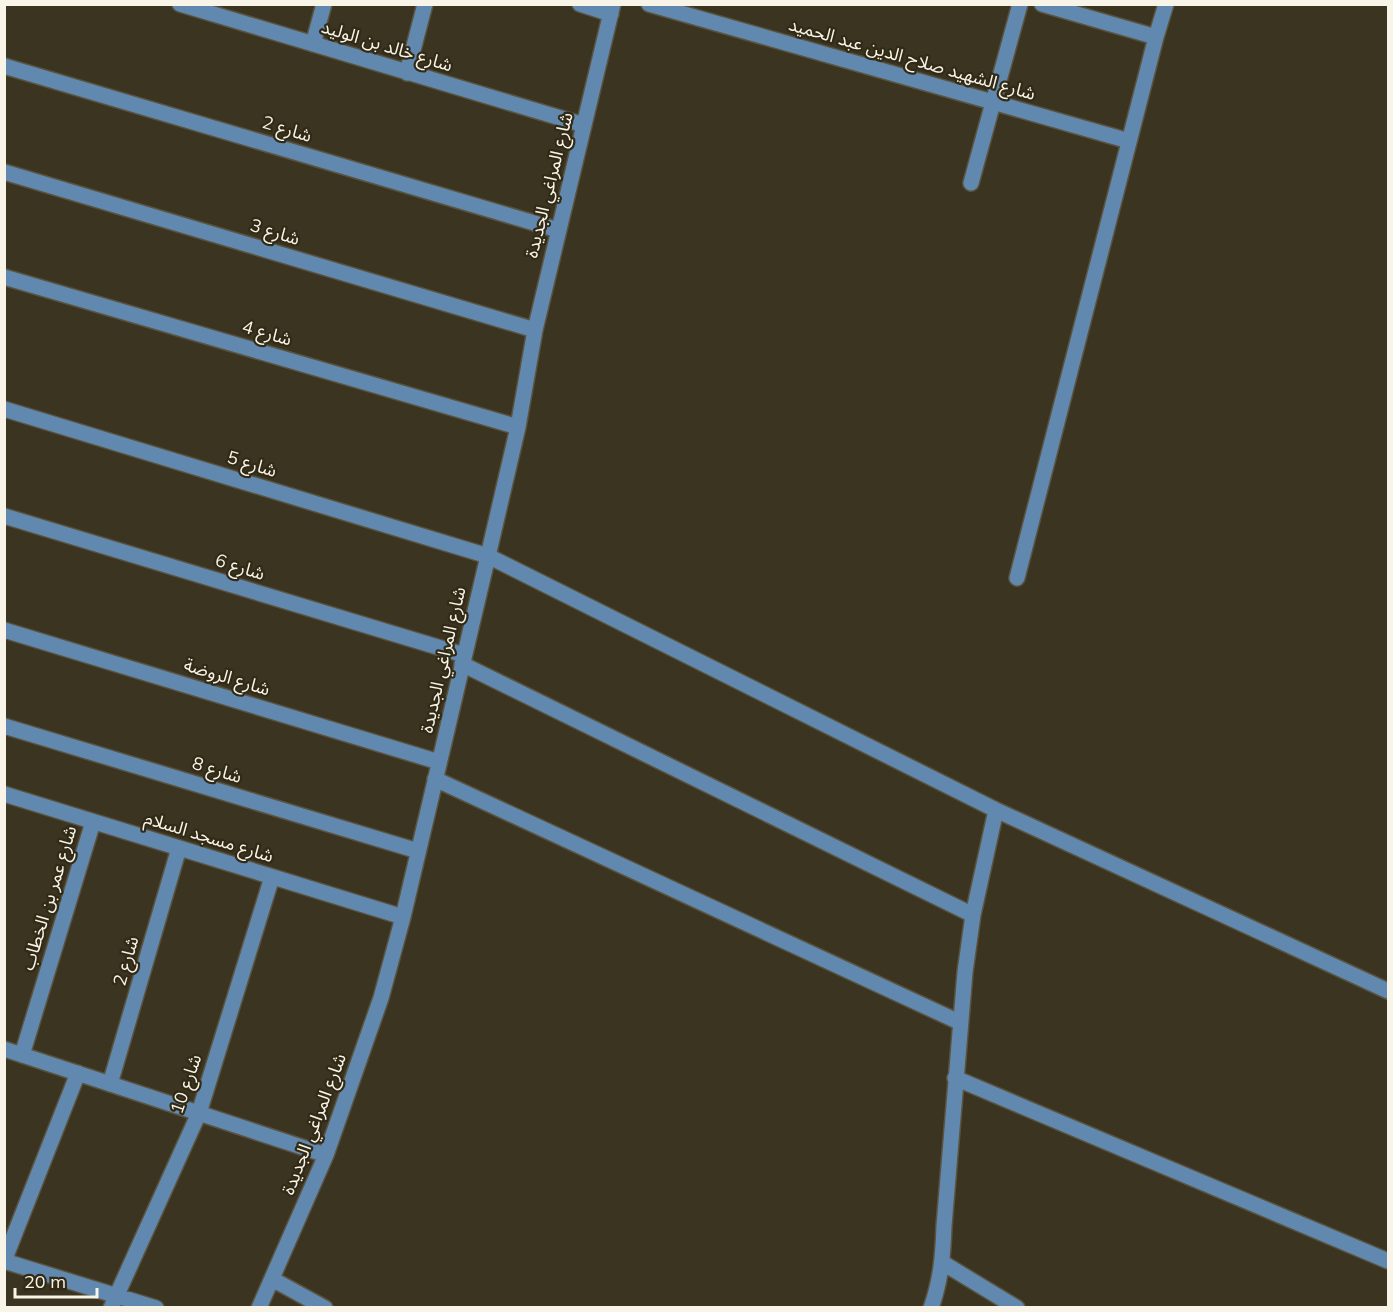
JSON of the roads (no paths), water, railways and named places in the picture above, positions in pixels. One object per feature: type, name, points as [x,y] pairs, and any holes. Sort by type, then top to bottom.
[{"type":"street","name":"شارع خالد بن الوليد","points":[[180,4],[220,10],[313,44],[584,125]]},
{"type":"street","points":[[313,44],[324,4]]},
{"type":"street","points":[[407,73],[425,4]]},
{"type":"street","points":[[580,4],[612,9]]},
{"type":"street","name":"شارع الشهيد صلاح الدين عبد الحميد","points":[[649,4],[1129,141]]},
{"type":"street","points":[[971,183],[1020,4]]},
{"type":"street","points":[[1042,4],[1156,37]]},
{"type":"street","points":[[1017,578],[1166,4]]},
{"type":"street","name":"شارع المراغي الجديدة","points":[[259,1308],[326,1155],[381,998],[403,917],[488,556],[518,427],[535,330],[612,9]]},
{"type":"street","name":"شارع 2","points":[[4,66],[558,230]]},
{"type":"street","name":"شارع 3","points":[[4,172],[535,330]]},
{"type":"street","name":"شارع 4","points":[[4,277],[518,427]]},
{"type":"street","name":"شارع 5","points":[[4,408],[488,556],[996,810],[1389,991]]},
{"type":"street","name":"شارع 6","points":[[4,516],[463,660],[973,915]]},
{"type":"street","name":"شارع الروضة","points":[[4,630],[439,762]]},
{"type":"street","name":"شارع 8","points":[[4,726],[418,851]]},
{"type":"street","points":[[435,779],[959,1022]]},
{"type":"street","name":"شارع مسجد السلام","points":[[4,794],[403,917]]},
{"type":"street","points":[[931,1308],[943,1263],[959,1022],[973,915],[996,810]]},
{"type":"street","name":"شارع عمر بن الخطاب","points":[[22,1055],[93,822]]},
{"type":"street","name":"شارع 2","points":[[110,1084],[179,848]]},
{"type":"street","name":"شارع 10","points":[[113,1301],[199,1113],[272,877]]},
{"type":"street","points":[[4,1049],[326,1155]]},
{"type":"street","points":[[78,1073],[4,1261],[113,1301],[156,1308]]},
{"type":"street","points":[[955,1078],[1389,1261]]},
{"type":"street","points":[[943,1263],[1017,1308]]},
{"type":"street","points":[[272,1279],[326,1308]]}]
